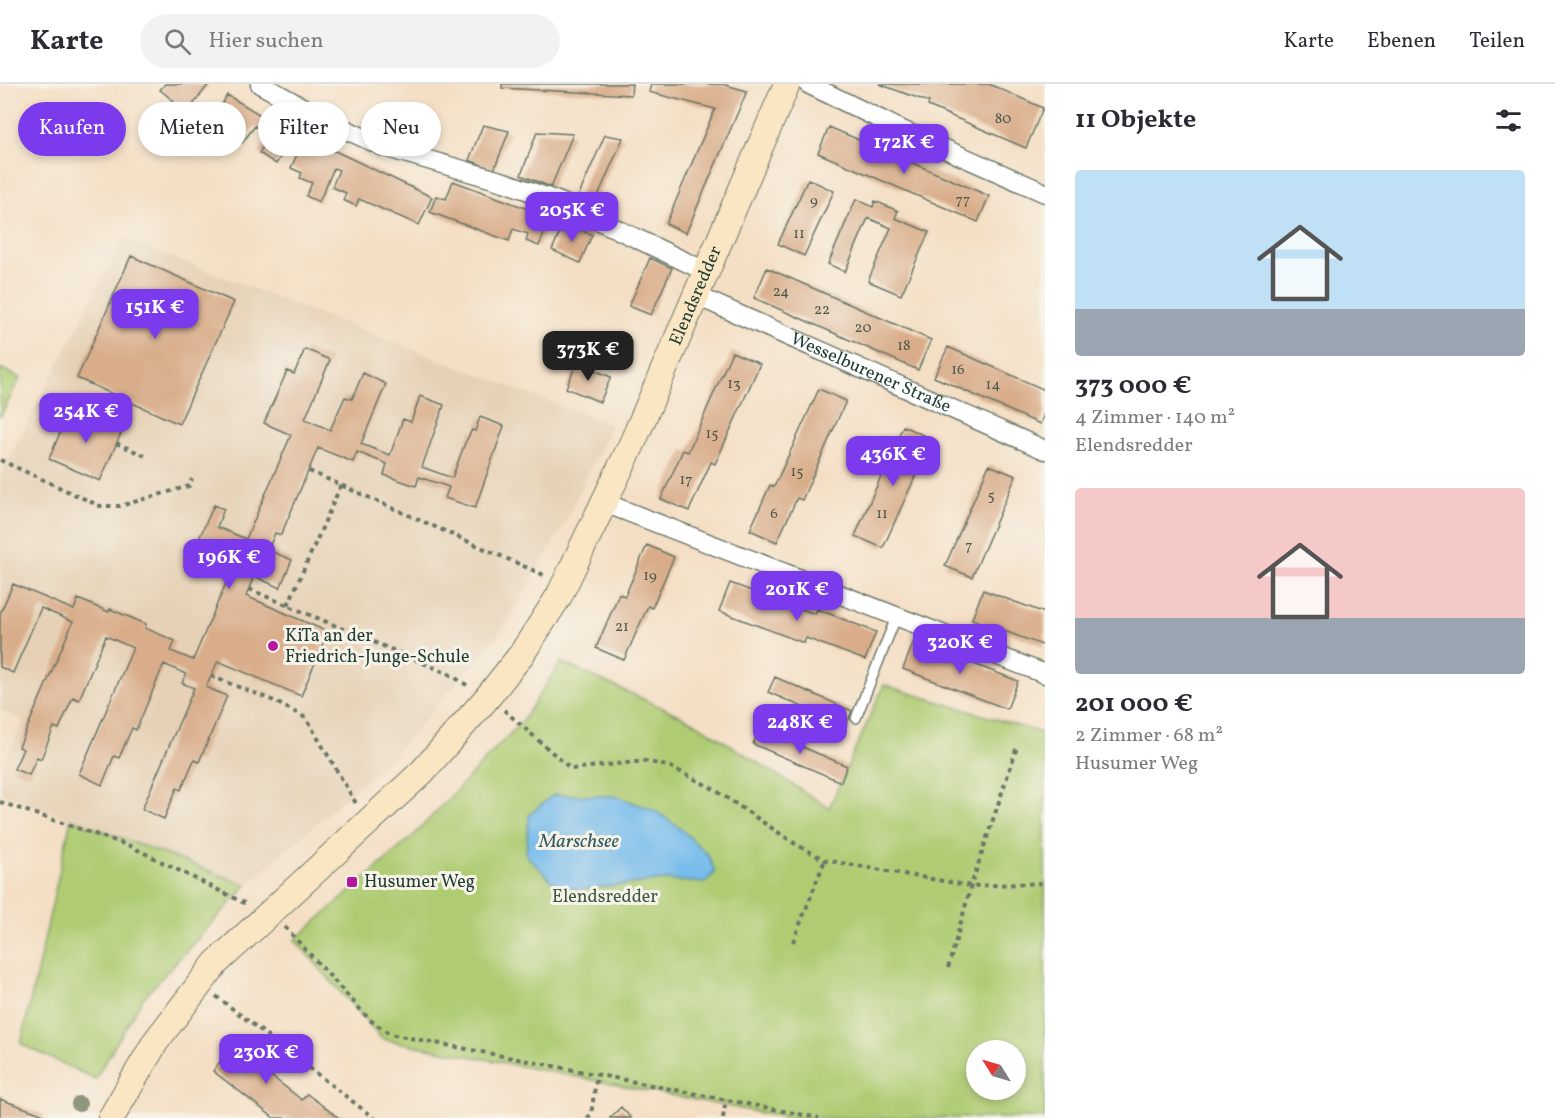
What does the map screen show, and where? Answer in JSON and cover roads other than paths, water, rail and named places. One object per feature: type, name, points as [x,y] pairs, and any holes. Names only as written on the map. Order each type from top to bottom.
[{"type":"main road","name":"Elendsredder","points":[[111,1118],[156,1041],[199,983],[267,913],[368,824],[422,772],[487,698],[521,655],[559,596],[605,503],[697,296],[787,84]]},
{"type":"street","points":[[260,84],[329,122],[384,147],[504,182],[560,202],[707,272]]},
{"type":"street","points":[[808,84],[902,130],[1045,193]]},
{"type":"street","name":"Wesselburener Straße","points":[[697,296],[1045,450]]},
{"type":"street","points":[[605,503],[1045,674]]},
{"type":"lane","points":[[856,718],[897,615]]},
{"type":"water","name":"Marschsee","points":[[553,795],[615,796],[654,810],[681,829],[708,855],[715,872],[705,883],[665,880],[580,890],[556,885],[526,855],[529,815]]},
{"type":"place","name":"KiTa an der Friedrich-Junge-Schule","points":[[273,646]]},
{"type":"place","name":"Husumer Weg","points":[[352,882]]}]
